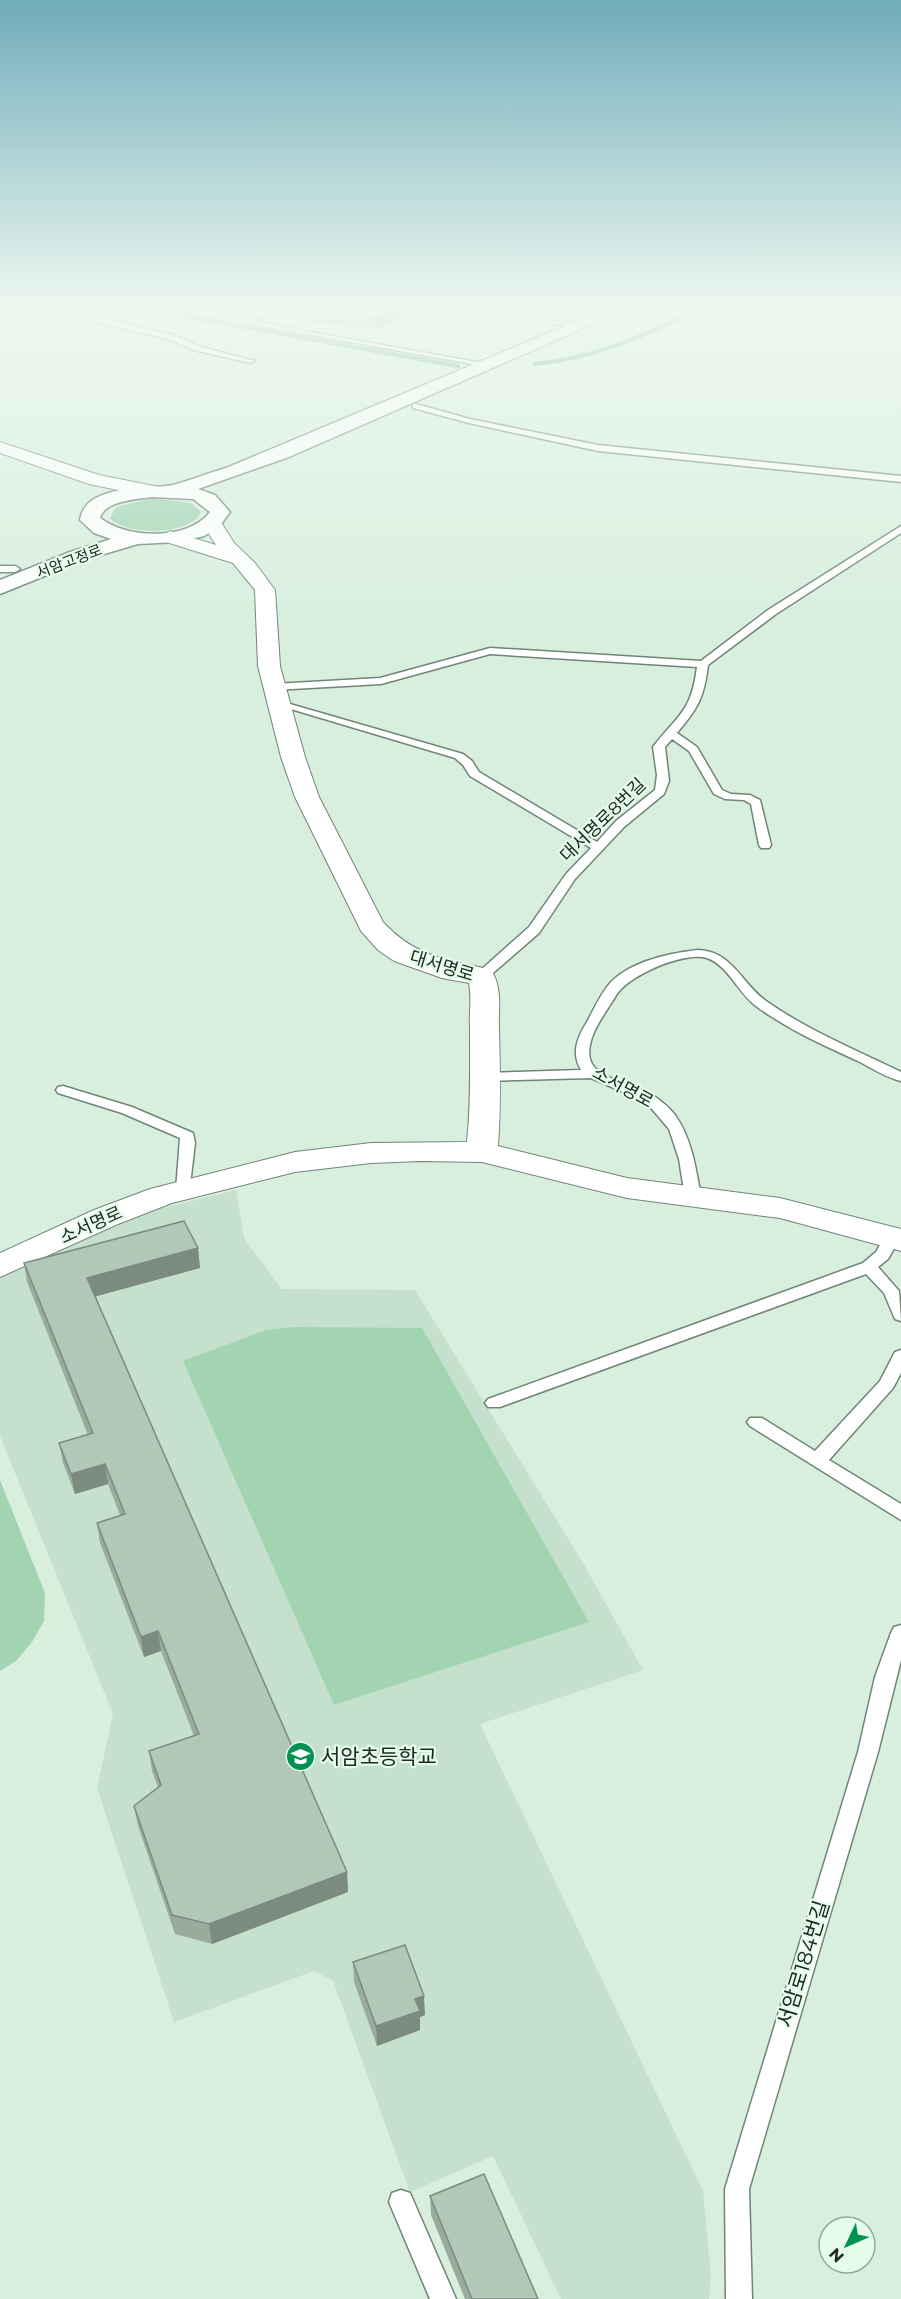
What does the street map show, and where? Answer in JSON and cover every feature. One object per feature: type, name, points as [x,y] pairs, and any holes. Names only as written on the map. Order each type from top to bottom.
[{"type":"main road","points":[[172,491],[273,456],[374,413]]},
{"type":"main road","points":[[214,514],[206,498],[172,491],[152,491],[131,493],[99,504],[91,512],[90,520],[96,527],[109,533],[139,538],[170,537],[190,533],[214,514],[244,482],[400,413]]},
{"type":"main road","name":"서암고정로","points":[[5,571],[66,545],[96,527]]},
{"type":"main road","name":"서암고정로","points":[[0,588],[77,556],[139,538]]},
{"type":"street","points":[[0,447],[70,472],[124,487],[152,491]]},
{"type":"street","points":[[70,472],[98,492],[99,504]]},
{"type":"street","name":"대서명로","points":[[214,514],[235,558],[248,567],[265,590],[269,666],[307,797],[371,925],[388,944],[404,955],[452,972],[481,976],[486,997],[484,1027],[486,1077],[482,1152]]},
{"type":"street","points":[[170,537],[235,558]]},
{"type":"street","name":"소서명로","points":[[0,1266],[106,1217],[184,1191],[295,1162],[371,1153],[482,1152],[589,1180],[780,1208],[897,1239]]},
{"type":"lane","points":[[442,413],[598,448],[901,479]]},
{"type":"lane","points":[[277,696],[381,681],[490,651],[703,664],[772,612],[901,529]]},
{"type":"lane","name":"대서명로8번길","points":[[481,976],[534,930],[570,877],[620,824],[660,792],[664,785],[664,775],[659,747],[692,709],[699,693],[703,664]]},
{"type":"lane","points":[[277,696],[459,756],[468,763],[474,774],[599,848]]},
{"type":"lane","points":[[670,733],[693,749],[718,792],[729,797],[746,797],[756,802],[765,845]]},
{"type":"lane","name":"소서명로","points":[[693,1197],[686,1158],[676,1125],[665,1110],[634,1091],[594,1074],[587,1067],[584,1059],[585,1034],[616,984],[634,971],[661,962],[708,954],[718,959],[758,1002],[901,1077]]},
{"type":"lane","points":[[486,1077],[594,1074]]},
{"type":"lane","points":[[63,1090],[127,1110],[188,1136],[188,1149],[181,1173],[184,1191]]},
{"type":"lane","name":"소서명로","points":[[494,1403],[869,1267],[897,1239]]},
{"type":"lane","points":[[869,1267],[891,1291],[901,1314]]},
{"type":"lane","points":[[817,1461],[887,1384],[901,1356]]},
{"type":"lane","points":[[756,1422],[901,1513]]},
{"type":"lane","name":"서암로184번길","points":[[739,2299],[737,2189],[868,1752],[885,1677],[901,1633]]},
{"type":"lane","points":[[401,2202],[443,2299]]},
{"type":"shaded area","name":"서암초등학교","points":[[236,1190],[244,1238],[282,1289],[415,1290],[582,1561],[643,1670],[480,1724],[703,2191],[711,2276],[709,2299],[561,2299],[493,2156],[410,2192],[333,1981],[314,1971],[174,2022],[97,1788],[113,1714],[0,1436],[0,1275],[155,1210]]},
{"type":"green space","points":[[153,498],[191,503],[201,512],[195,520],[185,526],[157,531],[129,528],[110,518],[116,507]]},
{"type":"green space","points":[[295,1327],[422,1328],[589,1622],[334,1705],[183,1361],[266,1330]]},
{"type":"green space","points":[[0,1480],[45,1593],[44,1621],[32,1642],[16,1661],[0,1671]]},
{"type":"building","points":[[184,1221],[198,1248],[87,1278],[347,1872],[209,1924],[172,1915],[134,1806],[161,1785],[149,1751],[199,1734],[158,1631],[141,1637],[97,1523],[125,1514],[105,1464],[71,1474],[59,1443],[93,1433],[24,1263]]},
{"type":"building","points":[[405,1945],[424,1996],[415,1999],[420,2011],[376,2026],[353,1962]]},
{"type":"building","points":[[484,2174],[538,2299],[472,2299],[430,2196]]},
{"type":"place","name":"서암초등학교","points":[[300,1756]]}]
